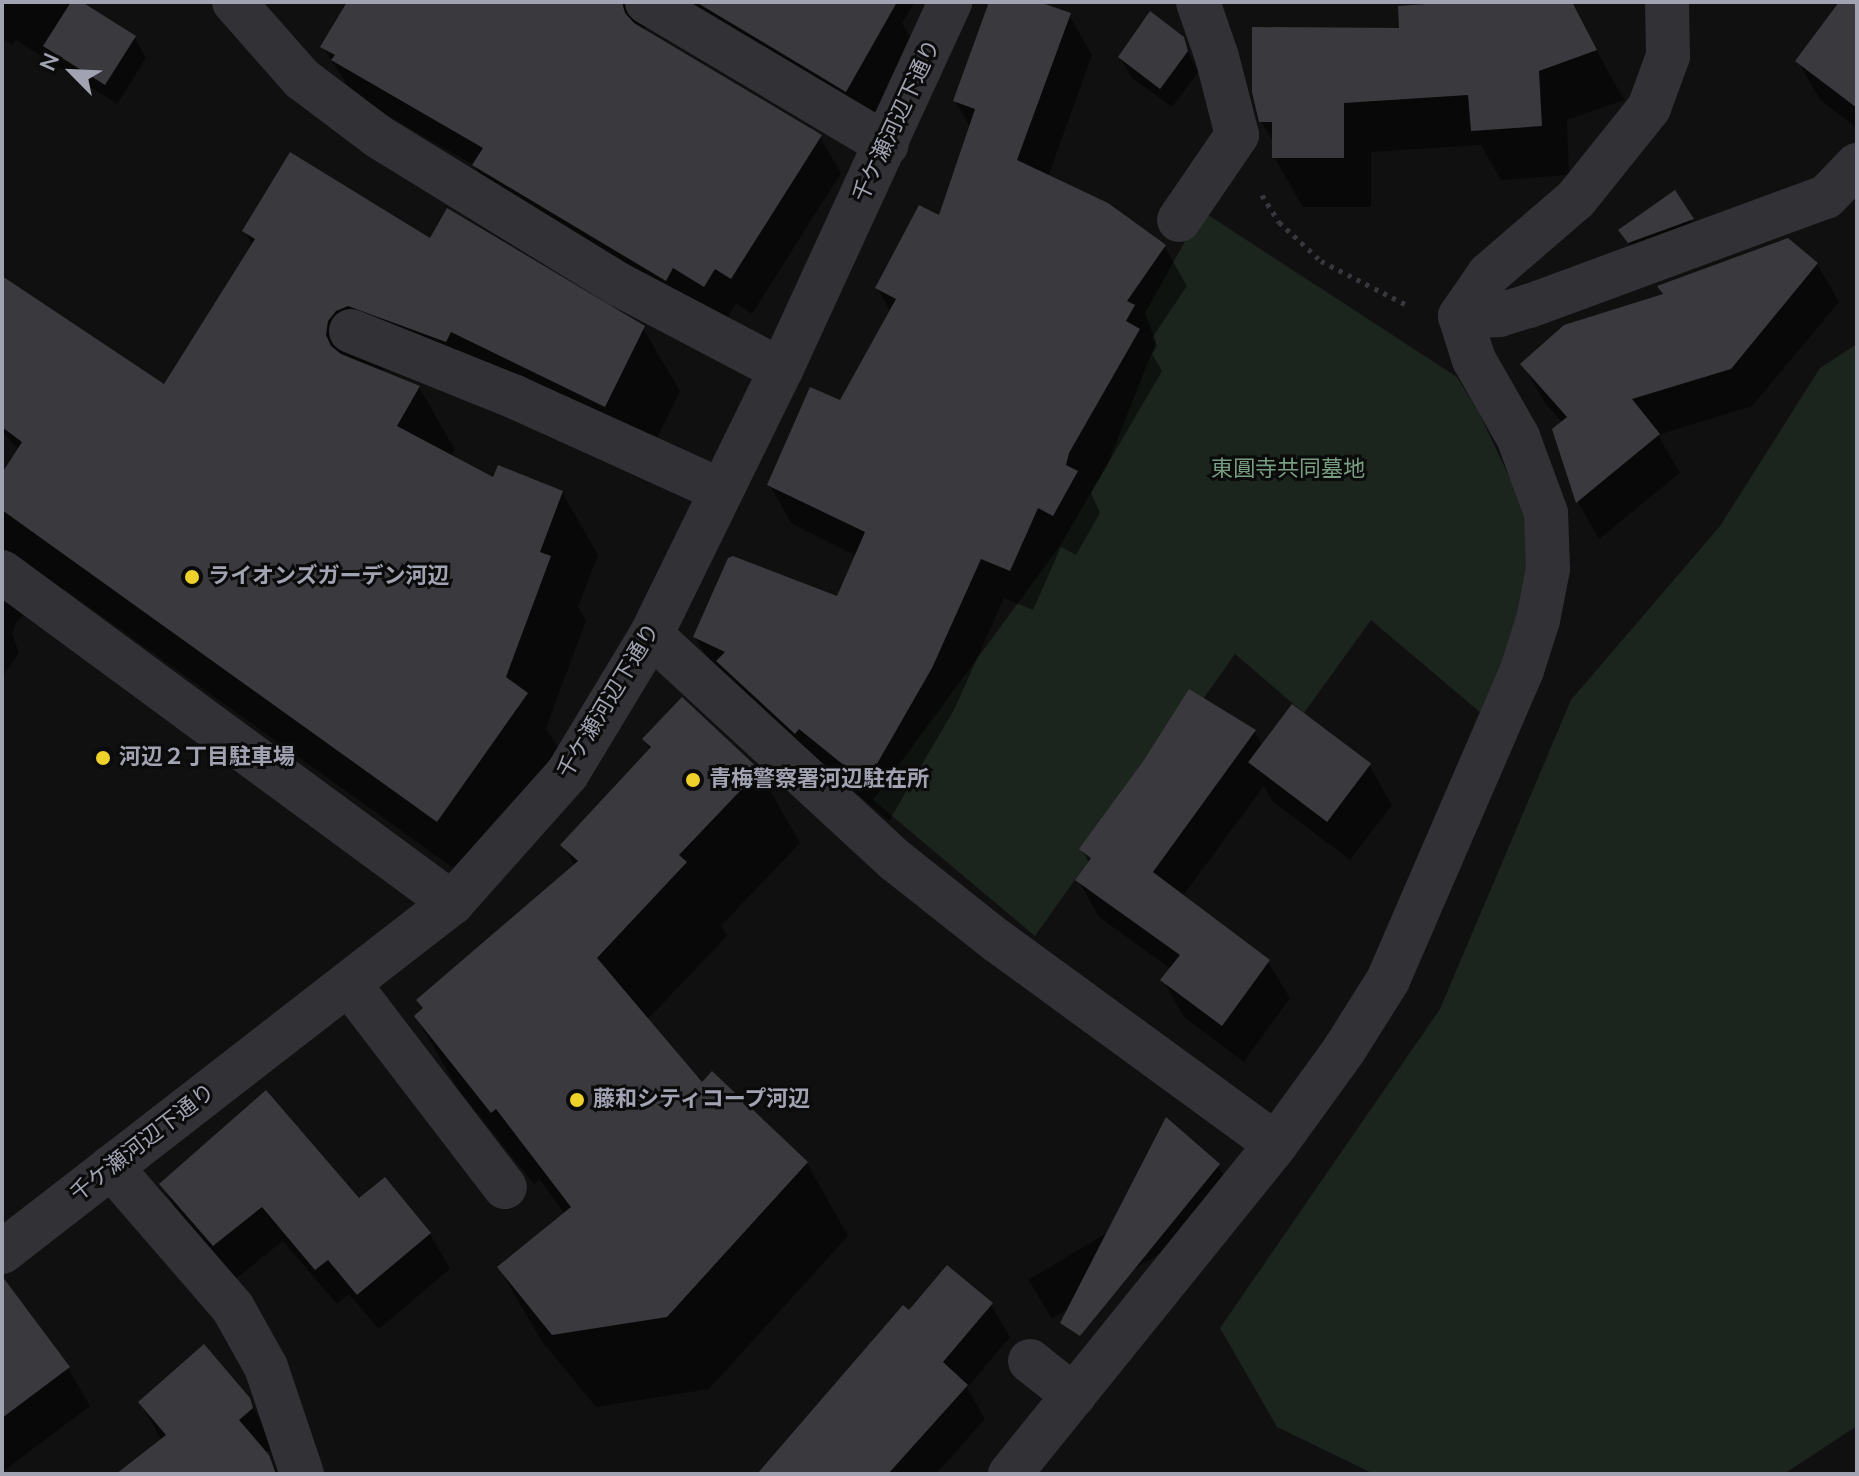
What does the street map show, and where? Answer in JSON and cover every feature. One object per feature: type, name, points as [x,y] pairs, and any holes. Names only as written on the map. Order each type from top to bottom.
[{"type":"street","points":[[234,2],[302,79],[379,137],[618,284],[781,370]]},
{"type":"street","points":[[647,2],[887,145]]},
{"type":"street","name":"千ケ瀬河辺下通り","points":[[2,1252],[452,903],[567,774],[651,635],[781,370],[887,145],[950,2]]},
{"type":"street","points":[[1179,220],[1237,135],[1217,57],[1198,2]]},
{"type":"street","points":[[1460,316],[1489,274],[1576,199],[1649,108],[1668,56],[1667,2]]},
{"type":"street","points":[[1460,316],[1499,315],[1529,306],[1826,197],[1857,165]]},
{"type":"street","points":[[1010,1474],[1276,1144],[1344,1050],[1388,980],[1522,670],[1538,620],[1548,569],[1546,513],[1518,437],[1474,360],[1460,316]]},
{"type":"street","points":[[351,331],[515,397],[720,490]]},
{"type":"street","points":[[2,572],[452,903]]},
{"type":"street","points":[[651,635],[895,860],[1008,949],[1276,1144]]},
{"type":"street","points":[[349,984],[505,1187]]},
{"type":"street","points":[[111,1167],[233,1308],[266,1367],[302,1474]]},
{"type":"street","points":[[1030,1361],[1074,1396]]},
{"type":"path","points":[[1256,183],[1279,222],[1321,261],[1402,304],[1460,316]]},
{"type":"green space","name":"東圓寺共同墓地","points":[[1202,211],[1457,377],[1479,413],[1526,512],[1530,574],[1517,628],[1482,714],[1371,620],[1304,713],[1235,654],[1035,936],[873,800],[1060,546],[1108,463],[1156,342],[1145,313]]},
{"type":"green space","points":[[1857,344],[1857,1426],[1784,1474],[1374,1474],[1277,1427],[1220,1328],[1440,1009],[1571,700],[1720,526],[1820,368]]},
{"type":"building","points":[[71,2],[82,2],[136,36],[105,85],[43,46]]},
{"type":"building","points":[[347,2],[622,2],[625,13],[634,23],[822,135],[731,279],[715,269],[704,287],[673,268],[666,281],[472,165],[483,148],[331,60],[335,55],[320,47]]},
{"type":"building","points":[[696,2],[897,2],[846,92]]},
{"type":"building","points":[[989,2],[1039,2],[1071,13],[1017,160],[1108,203],[1166,245],[1127,301],[1135,305],[1126,321],[1140,329],[1069,453],[1066,465],[1078,471],[1053,516],[1038,508],[1010,571],[981,559],[932,668],[866,783],[799,729],[795,734],[716,661],[725,652],[693,637],[728,558],[733,556],[837,596],[865,532],[767,485],[810,387],[840,400],[896,299],[875,288],[919,205],[939,215],[975,109],[953,101]]},
{"type":"building","points":[[1455,2],[1572,2],[1597,50],[1539,71],[1542,126],[1471,131],[1468,95],[1344,103],[1344,158],[1272,158],[1272,122],[1259,122],[1252,92],[1252,27],[1399,28],[1398,6]]},
{"type":"building","points":[[1839,2],[1857,2],[1857,108],[1795,61]]},
{"type":"building","points":[[1150,11],[1184,37],[1188,51],[1160,89],[1118,57]]},
{"type":"building","points":[[290,152],[430,238],[447,208],[645,326],[605,407],[451,332],[446,342],[348,306],[336,311],[328,321],[326,335],[331,346],[341,354],[420,386],[397,426],[493,477],[498,465],[563,491],[540,552],[551,556],[506,677],[528,693],[437,822],[2,510],[2,473],[22,442],[2,427],[2,276],[164,384],[255,239],[242,231]]},
{"type":"building","points":[[1675,190],[1694,219],[1628,243],[1618,230]]},
{"type":"building","points":[[1788,238],[1818,263],[1731,369],[1632,399],[1660,434],[1576,503],[1552,429],[1567,417],[1520,364],[1564,325],[1663,294],[1657,286]]},
{"type":"building","points":[[1189,689],[1256,730],[1153,872],[1270,960],[1222,1026],[1160,980],[1180,955],[1075,880],[1091,858],[1079,849],[1144,760]]},
{"type":"building","points":[[682,697],[760,770],[679,855],[687,862],[597,958],[702,1082],[712,1071],[808,1162],[667,1317],[552,1335],[497,1267],[571,1207],[496,1109],[491,1113],[414,1016],[423,1008],[416,1000],[578,861],[560,845],[651,747],[642,739]]},
{"type":"building","points":[[1292,704],[1371,764],[1327,822],[1248,762]]},
{"type":"building","points":[[266,1090],[359,1198],[385,1177],[431,1233],[357,1295],[328,1260],[315,1270],[262,1207],[213,1246],[159,1184]]},
{"type":"building","points":[[1166,1117],[1220,1164],[1080,1336],[1060,1323]]},
{"type":"building","points":[[947,1265],[993,1303],[943,1362],[968,1385],[888,1474],[757,1474],[903,1305],[909,1310]]},
{"type":"building","points":[[2,1276],[70,1367],[2,1418]]},
{"type":"building","points":[[204,1344],[250,1398],[253,1408],[239,1420],[269,1455],[276,1474],[116,1474],[166,1435],[138,1402]]},
{"type":"place","name":"ライオンズガーデン河辺","points":[[192,577]]},
{"type":"place","name":"河辺２丁目駐車場","points":[[103,758]]},
{"type":"place","name":"青梅警察署河辺駐在所","points":[[693,780]]},
{"type":"place","name":"藤和シティコープ河辺","points":[[577,1100]]}]
